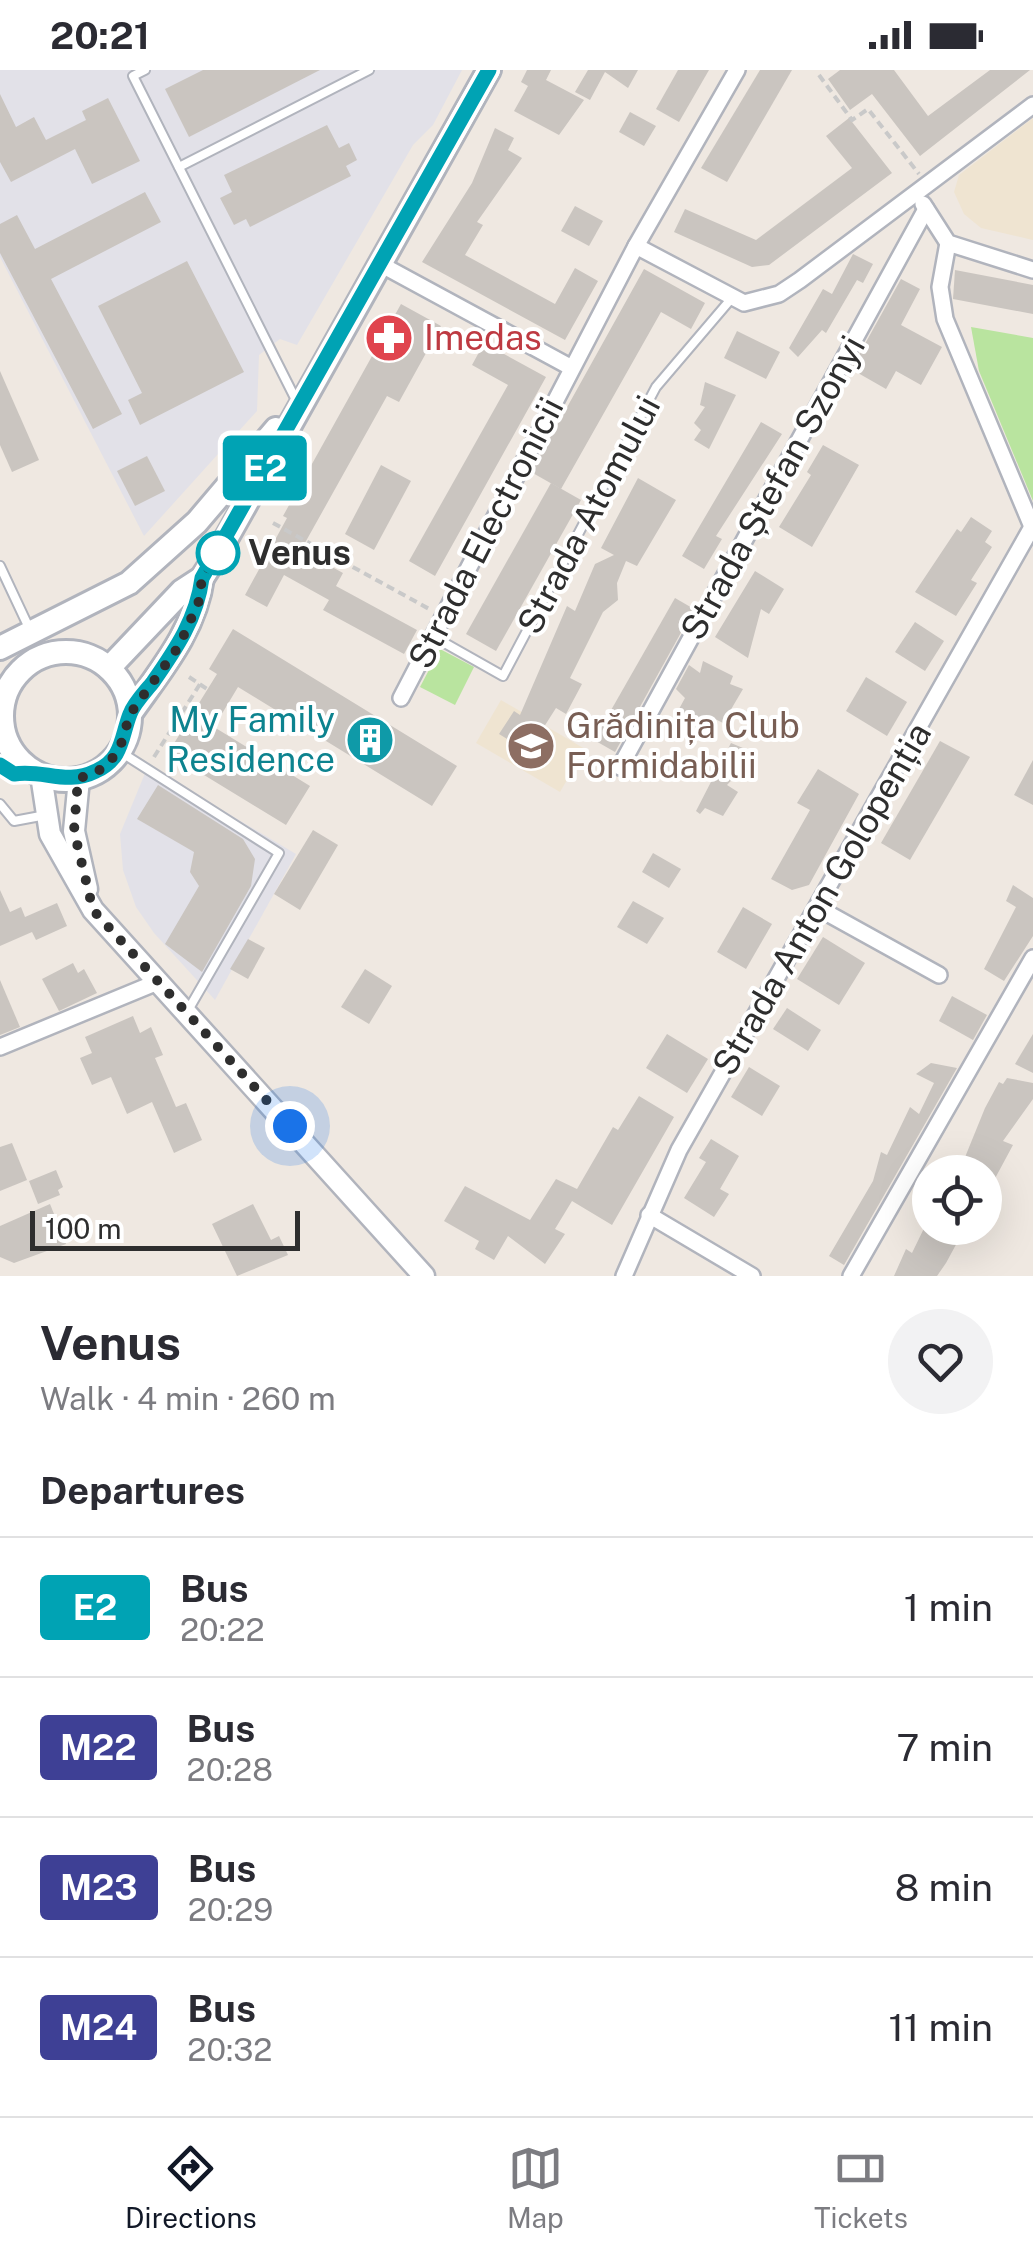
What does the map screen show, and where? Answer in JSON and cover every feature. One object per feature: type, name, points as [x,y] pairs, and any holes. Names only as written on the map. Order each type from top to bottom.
[{"type":"main road","points":[[37,658],[12,681],[0,712],[10,746],[37,773],[78,779],[102,769],[119,751],[130,714],[179,646],[199,601],[202,578],[488,70]]},
{"type":"main road","points":[[0,648],[128,583],[162,556],[298,404]]},
{"type":"main road","points":[[109,668],[182,591],[202,578]]},
{"type":"main road","points":[[0,663],[74,652],[109,668],[127,697],[130,714]]},
{"type":"street","name":"Strada Electronicii","points":[[401,698],[636,246],[737,70]]},
{"type":"street","points":[[636,246],[731,299],[761,302],[779,294],[922,190],[1033,104]]},
{"type":"street","points":[[922,190],[926,208],[948,243],[1033,270]]},
{"type":"street","name":"Strada Ștefan Szonyi","points":[[620,768],[926,208]]},
{"type":"street","points":[[948,243],[940,287],[945,319],[1033,528]]},
{"type":"street","name":"Strada Electronicii","points":[[380,264],[572,368]]},
{"type":"street","name":"Strada Anton Golopenția","points":[[624,1276],[679,1150],[1033,528]]},
{"type":"street","points":[[37,773],[46,815],[64,864],[93,910],[424,1276]]},
{"type":"street","points":[[78,779],[74,831],[93,910]]},
{"type":"street","points":[[818,908],[939,975]]},
{"type":"street","points":[[851,1276],[1033,958]]},
{"type":"street","points":[[0,1047],[160,982]]},
{"type":"street","points":[[650,1215],[752,1276]]},
{"type":"lane","points":[[145,70],[133,76],[298,404]]},
{"type":"lane","points":[[178,166],[368,70]]},
{"type":"lane","name":"Strada Atomului","points":[[434,637],[503,676],[656,387],[731,299]]},
{"type":"lane","points":[[0,566],[32,634]]},
{"type":"lane","points":[[119,751],[279,854],[187,1012]]},
{"type":"lane","points":[[0,766],[14,774],[37,773]]},
{"type":"lane","points":[[0,804],[14,821],[46,815]]},
{"type":"path","points":[[819,75],[852,120],[868,109],[922,190]]},
{"type":"path","points":[[273,523],[442,616]]},
{"type":"path","points":[[190,677],[207,689]]},
{"type":"path","points":[[154,758],[200,684]]},
{"type":"shaded area","points":[[0,70],[462,70],[433,125],[413,145],[297,345],[280,339],[259,355],[257,411],[144,536],[0,257]]},
{"type":"shaded area","points":[[1033,118],[1033,240],[981,228],[964,214],[954,192],[959,175]]},
{"type":"shaded area","name":"Grădinița Club Formidabilii","points":[[501,700],[585,749],[560,792],[476,743]]},
{"type":"shaded area","points":[[148,766],[296,854],[215,1000],[154,933],[136,907],[123,870],[120,834]]},
{"type":"green space","points":[[971,327],[1033,338],[1033,501],[979,371]]},
{"type":"green space","points":[[440,649],[474,667],[455,705],[420,687]]},
{"type":"building","points":[[203,70],[320,70],[189,137],[165,89]]},
{"type":"building","points":[[527,70],[551,70],[546,80],[584,100],[559,135],[514,111],[528,86],[521,82]]},
{"type":"building","points":[[588,70],[638,70],[628,88],[605,72],[590,100],[575,92]]},
{"type":"building","points":[[678,70],[709,70],[679,122],[656,109]]},
{"type":"building","points":[[760,70],[792,70],[727,182],[701,168]]},
{"type":"building","points":[[840,70],[894,70],[928,116],[990,70],[1030,70],[920,156],[872,94],[850,110],[828,79]]},
{"type":"building","points":[[0,94],[16,127],[34,117],[46,140],[86,120],[82,111],[108,98],[140,161],[92,184],[75,149],[11,182],[0,162]]},
{"type":"building","points":[[630,112],[656,126],[644,146],[619,132]]},
{"type":"building","points":[[849,118],[892,173],[769,265],[752,267],[674,232],[685,209],[756,240],[852,168],[826,136]]},
{"type":"building","points":[[327,125],[339,148],[349,143],[357,160],[346,166],[351,176],[250,227],[246,219],[234,225],[220,198],[232,192],[224,175]]},
{"type":"building","points":[[495,128],[514,138],[508,150],[522,158],[477,222],[483,225],[465,255],[555,304],[575,268],[598,281],[565,340],[422,262],[472,183]]},
{"type":"building","points":[[145,192],[161,222],[51,279],[122,414],[93,429],[0,253],[0,224],[17,215],[35,249]]},
{"type":"building","points":[[575,206],[603,221],[589,246],[561,231]]},
{"type":"building","points":[[853,254],[873,264],[863,283],[857,280],[826,333],[822,330],[798,357],[789,348],[823,289],[832,294]]},
{"type":"building","points":[[187,261],[244,372],[140,425],[128,400],[142,393],[98,306]]},
{"type":"building","points":[[644,269],[705,303],[691,329],[661,312],[561,489],[531,472]]},
{"type":"building","points":[[955,270],[1033,285],[1033,314],[953,299]]},
{"type":"building","points":[[901,279],[920,289],[901,325],[942,347],[921,385],[896,371],[886,389],[851,369]]},
{"type":"building","points":[[401,304],[441,326],[399,402],[387,396],[301,550],[343,573],[336,586],[417,630],[404,654],[323,610],[329,600],[284,575],[267,607],[245,595],[287,518],[283,516]]},
{"type":"building","points":[[737,331],[780,352],[766,379],[724,358]]},
{"type":"building","points":[[484,343],[546,377],[435,576],[409,561],[508,385],[472,365]]},
{"type":"building","points":[[0,371],[39,460],[12,472],[0,445]]},
{"type":"building","points":[[705,382],[736,395],[709,449],[694,440],[701,430],[694,423],[705,407],[700,405]]},
{"type":"building","points":[[761,422],[782,434],[716,536],[722,539],[704,569],[682,556]]},
{"type":"building","points":[[823,445],[859,465],[812,547],[779,527],[811,475],[807,472]]},
{"type":"building","points":[[147,456],[165,491],[135,506],[117,471]]},
{"type":"building","points":[[381,465],[411,481],[374,550],[345,534]]},
{"type":"building","points":[[638,478],[676,500],[637,566],[626,561],[617,583],[618,600],[603,612],[570,678],[582,684],[566,714],[556,708],[528,752],[499,734],[514,711],[520,715],[567,606],[575,611],[595,564],[614,555],[601,548]]},
{"type":"building","points":[[551,483],[581,500],[496,651],[466,634]]},
{"type":"building","points":[[971,517],[992,531],[985,542],[992,547],[971,580],[977,583],[956,616],[915,592],[957,529],[961,532]]},
{"type":"building","points":[[755,571],[784,589],[769,614],[761,609],[748,658],[715,637]]},
{"type":"building","points":[[675,598],[694,609],[615,752],[594,740]]},
{"type":"building","points":[[915,622],[944,641],[925,671],[895,652]]},
{"type":"building","name":"My Family Residence","points":[[233,629],[457,766],[432,806],[238,687],[214,727],[310,786],[286,825],[168,753],[217,674],[209,669]]},
{"type":"building","points":[[703,661],[733,676],[730,684],[743,689],[723,723],[713,718],[707,728],[679,709],[685,698],[676,689],[689,665],[700,673]]},
{"type":"building","points":[[866,677],[907,702],[887,736],[846,711]]},
{"type":"building","points":[[940,741],[970,757],[910,860],[881,843]]},
{"type":"building","points":[[731,743],[750,751],[741,770],[727,785],[738,792],[723,816],[705,808],[700,814],[696,811]]},
{"type":"building","points":[[1033,760],[1033,805],[1014,795]]},
{"type":"building","points":[[818,769],[859,794],[809,885],[792,890],[771,879],[810,810],[797,803]]},
{"type":"building","points":[[158,785],[243,839],[255,859],[251,886],[202,972],[165,944],[199,886],[190,872],[194,852],[137,819]]},
{"type":"building","points":[[313,830],[338,845],[300,910],[274,894]]},
{"type":"building","points":[[653,853],[681,869],[669,888],[642,872]]},
{"type":"building","points":[[1013,885],[1033,898],[1033,936],[1004,981],[984,969],[1016,907],[1006,901]]},
{"type":"building","points":[[0,890],[10,912],[21,907],[25,917],[57,903],[67,926],[36,940],[32,932],[0,946]]},
{"type":"building","points":[[633,901],[664,918],[647,944],[617,927]]},
{"type":"building","points":[[743,907],[772,924],[746,969],[717,952]]},
{"type":"building","points":[[823,937],[865,963],[839,1005],[797,979]]},
{"type":"building","points":[[248,939],[265,948],[248,979],[230,969]]},
{"type":"building","points":[[73,963],[78,973],[84,969],[97,993],[59,1011],[42,979]]},
{"type":"building","points":[[365,969],[392,986],[369,1024],[341,1007]]},
{"type":"building","points":[[0,980],[20,1027],[0,1035]]},
{"type":"building","points":[[952,996],[987,1015],[973,1040],[939,1021]]},
{"type":"building","points":[[787,1008],[821,1030],[808,1051],[773,1029]]},
{"type":"building","points":[[133,1016],[140,1033],[151,1027],[163,1055],[155,1058],[176,1107],[186,1103],[202,1140],[174,1153],[152,1102],[127,1114],[111,1077],[92,1085],[80,1058],[92,1053],[85,1037]]},
{"type":"building","points":[[667,1034],[708,1059],[687,1093],[646,1068]]},
{"type":"building","points":[[1033,1034],[1033,1073],[1015,1064]]},
{"type":"building","points":[[931,1063],[957,1068],[844,1265],[829,1256],[873,1181],[881,1152],[887,1155],[910,1107],[919,1114],[934,1083],[916,1074]]},
{"type":"building","points":[[749,1067],[780,1086],[762,1116],[731,1097]]},
{"type":"building","points":[[1007,1078],[1033,1083],[1033,1099],[1003,1141],[1013,1145],[1002,1165],[1002,1155],[966,1155],[985,1108],[999,1082],[1003,1084]]},
{"type":"building","points":[[639,1096],[674,1117],[612,1225],[572,1201],[555,1229],[565,1234],[545,1264],[508,1236],[494,1260],[475,1249],[479,1241],[444,1221],[465,1186],[530,1220],[556,1179],[577,1189],[613,1127],[618,1130]]},
{"type":"building","points":[[711,1139],[739,1156],[720,1189],[729,1194],[714,1217],[684,1198],[706,1162],[699,1158]]},
{"type":"building","points":[[12,1143],[27,1180],[0,1191],[0,1147]]},
{"type":"building","points":[[56,1170],[63,1187],[58,1190],[60,1195],[38,1204],[29,1181]]},
{"type":"building","points":[[50,1204],[66,1244],[14,1263],[0,1257],[0,1226]]},
{"type":"building","points":[[253,1204],[271,1240],[279,1236],[288,1255],[237,1276],[212,1224]]},
{"type":"building","points":[[916,1245],[956,1245],[937,1276],[894,1276],[906,1249],[912,1253]]},
{"type":"bus line","name":"E2","points":[[0,765],[6,773],[33,771],[54,779],[78,779],[102,769],[119,751],[130,714],[179,646],[199,601],[202,578],[489,70]]},
{"type":"place","name":"Imedas","points":[[389,338]]},
{"type":"place","name":"Venus","points":[[218,553]]},
{"type":"place","name":"My Family Residence","points":[[370,740]]},
{"type":"place","name":"Grădinița Club Formidabilii","points":[[531,746]]},
{"type":"route","points":[[218,553],[202,578],[199,601],[179,646],[130,714],[119,751],[102,769],[78,779],[74,831],[93,910],[290,1126]]}]
